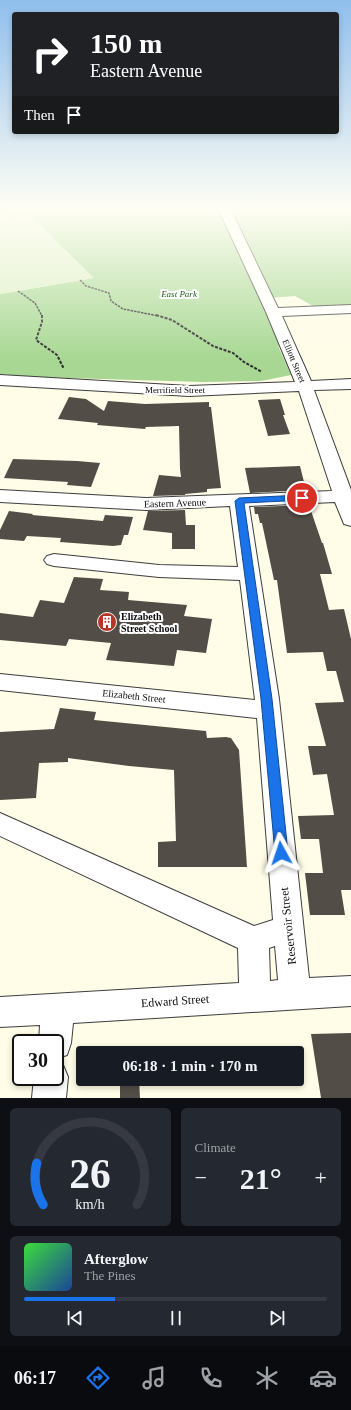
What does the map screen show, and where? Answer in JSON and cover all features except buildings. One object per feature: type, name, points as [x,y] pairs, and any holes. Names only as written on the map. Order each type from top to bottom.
[{"type":"street","name":"Elliott Street","points":[[248,259],[305,386],[347,496],[351,520]]},
{"type":"street","points":[[273,312],[351,309]]},
{"type":"street","name":"Merrifield Street","points":[[0,380],[148,390],[189,391],[351,384]]},
{"type":"street","name":"Eastern Avenue","points":[[0,496],[146,504],[347,496]]},
{"type":"street","name":"Reservoir Street","points":[[239,501],[268,710],[295,994]]},
{"type":"street","points":[[54,560],[159,571],[249,574]]},
{"type":"street","name":"Elizabeth Street","points":[[0,682],[268,710]]},
{"type":"street","points":[[0,824],[252,940],[274,933],[289,932]]},
{"type":"street","points":[[252,940],[255,996]]},
{"type":"street","name":"Edward Street","points":[[0,1012],[351,991]]},
{"type":"street","points":[[56,1034],[58,1009]]},
{"type":"street","points":[[49,1098],[50,1086]]},
{"type":"path","points":[[80,280],[86,286],[110,293],[110,301],[123,309],[150,313],[172,320],[213,346],[234,353],[244,362],[269,374]]},
{"type":"path","points":[[18,291],[31,299],[40,310],[43,321],[36,334],[36,340],[54,352],[61,360],[64,372],[61,384]]},
{"type":"green space","points":[[0,259],[75,259],[94,278],[0,294]]},
{"type":"green space","name":"East Park","points":[[74,259],[351,259],[351,306],[315,307],[295,296],[269,298],[279,348],[291,375],[261,381],[203,382],[35,377],[0,374],[0,294],[93,278]]},
{"type":"place","name":"Elizabeth Street School","points":[[107,622]]},
{"type":"route","points":[[281,853],[267,699],[239,501],[302,498]]}]
